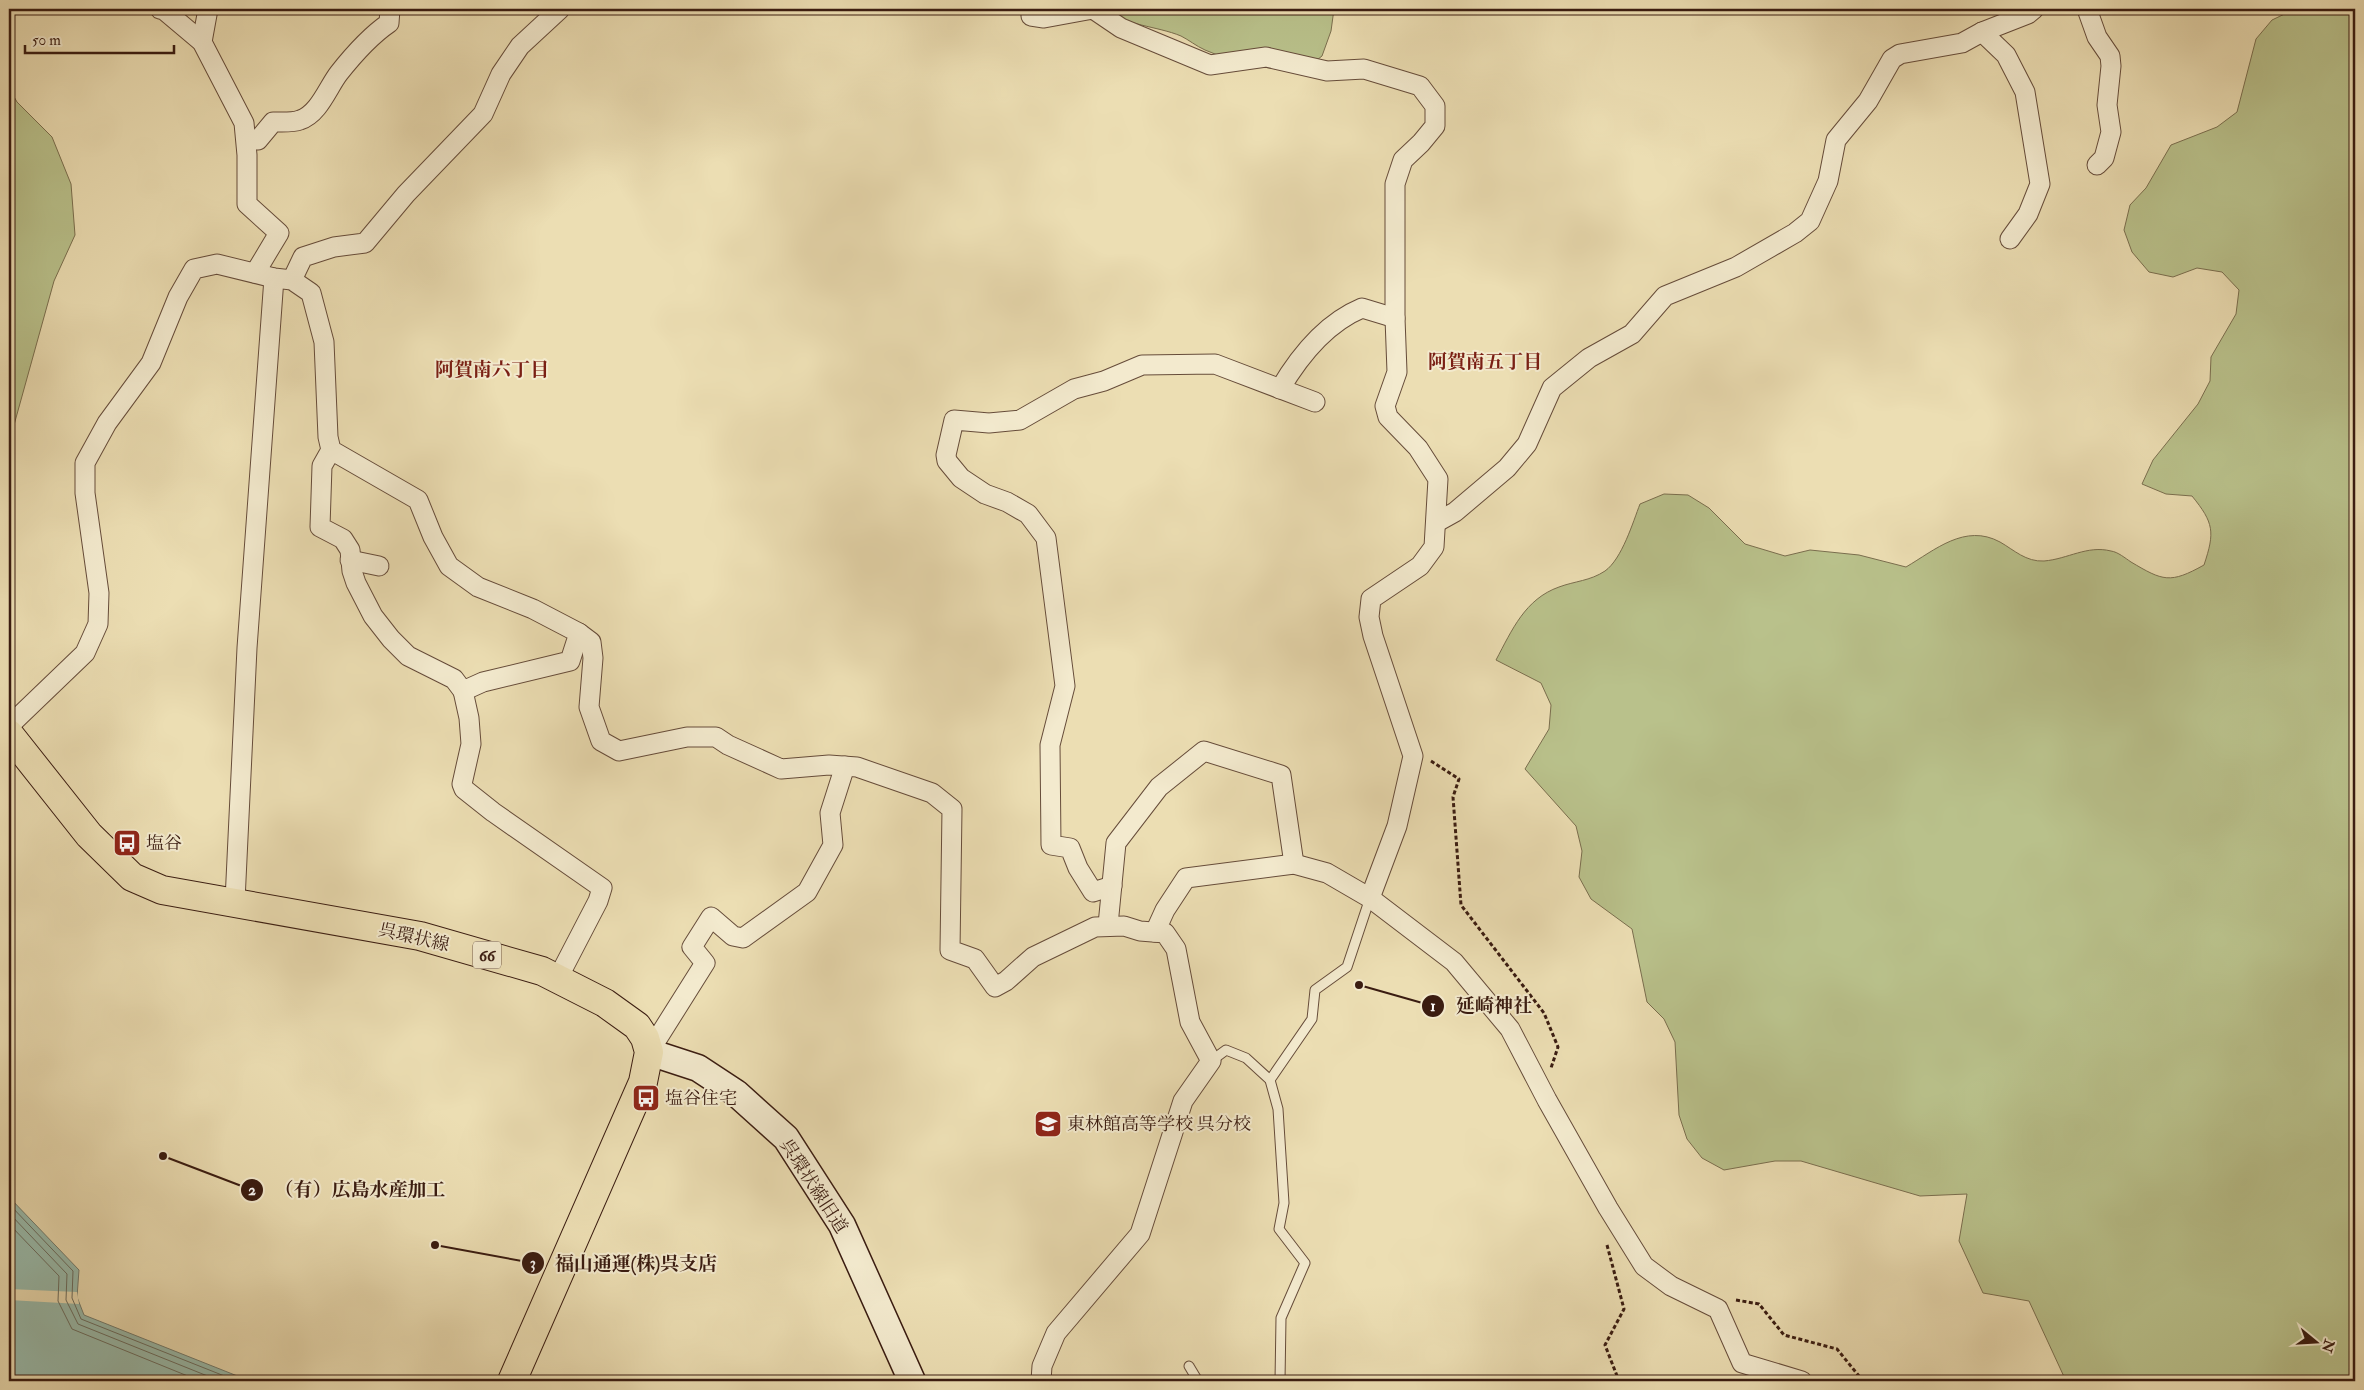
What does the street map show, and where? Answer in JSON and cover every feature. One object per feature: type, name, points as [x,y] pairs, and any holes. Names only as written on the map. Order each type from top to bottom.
[{"type":"main road","name":"呉環状線","points":[[9,734],[89,834],[132,877],[162,890],[235,901],[420,936],[542,971],[606,1003],[637,1026],[645,1038],[649,1052]]},
{"type":"main road","points":[[512,1381],[643,1082],[649,1052]]},
{"type":"street","points":[[160,9],[164,10],[202,42],[244,123],[247,138],[247,204],[279,233],[255,273]]},
{"type":"street","points":[[202,42],[208,9]]},
{"type":"street","points":[[247,138],[258,140],[273,122],[301,120],[312,111],[321,102],[338,74],[365,42],[389,23],[390,9]]},
{"type":"street","points":[[1031,16],[1044,18],[1093,9],[1121,28],[1210,64],[1266,57],[1327,71],[1364,69],[1420,86],[1435,106],[1435,126],[1403,160],[1395,184],[1397,372],[1385,406],[1388,417],[1418,448],[1438,479],[1437,522],[1434,547],[1420,566],[1371,599],[1370,617],[1373,636],[1413,756],[1397,826],[1370,898]]},
{"type":"street","points":[[1437,522],[1454,512],[1507,468],[1527,444],[1552,388],[1589,358],[1632,334],[1665,296],[1736,267],[1795,233],[1810,221],[1828,181],[1836,140],[1868,101],[1892,59],[1900,54],[1962,43],[1982,32],[2028,14],[2034,9]]},
{"type":"street","points":[[2087,9],[2097,37],[2110,56],[2111,66],[2107,104],[2111,132],[2104,158],[2097,165]]},
{"type":"street","points":[[235,901],[247,648],[283,279],[303,257],[334,247],[366,243],[406,194],[483,114],[501,74],[520,46],[553,11]]},
{"type":"street","points":[[1982,32],[2006,55],[2025,92],[2040,184],[2028,214],[2010,240]]},
{"type":"street","points":[[9,726],[85,654],[98,624],[99,593],[84,493],[85,463],[107,423],[151,363],[178,297],[194,269],[217,264],[283,279],[311,294],[324,342],[328,437],[331,450],[322,466],[320,528],[343,539],[350,550],[350,560],[356,583],[373,616],[390,639],[408,656],[454,679],[463,691],[469,718],[471,744],[462,784],[464,789],[493,812],[602,888],[598,901],[558,978]]},
{"type":"street","points":[[1280,389],[1293,367],[1316,340],[1343,316],[1362,308],[1395,318]]},
{"type":"street","points":[[1112,886],[1093,892],[1078,868],[1070,848],[1051,845],[1050,745],[1065,686],[1046,538],[1028,514],[1007,502],[985,494],[961,478],[947,461],[946,455],[954,420],[989,423],[1020,420],[1074,389],[1104,381],[1142,365],[1215,364],[1314,402]]},
{"type":"street","points":[[331,450],[418,500],[433,537],[449,566],[478,587],[533,609],[579,633],[591,642],[593,658],[589,707],[601,741],[619,751],[687,737],[716,737],[728,746],[781,768],[828,765],[857,767],[932,793],[952,809],[950,950],[975,959],[995,987],[1006,981],[1033,957],[1095,927],[1108,925],[1164,933],[1176,949],[1190,1022],[1211,1061],[1183,1102],[1140,1234],[1056,1333],[1042,1366],[1042,1381]]},
{"type":"street","points":[[350,560],[379,566]]},
{"type":"street","points":[[463,691],[483,682],[570,661],[579,633]]},
{"type":"street","points":[[1108,925],[1116,843],[1159,786],[1204,751],[1282,775],[1294,864]]},
{"type":"street","points":[[649,1052],[705,963],[692,947],[711,917],[733,936],[743,938],[807,892],[833,846],[830,813],[845,766]]},
{"type":"street","points":[[1155,932],[1165,910],[1186,878],[1294,864],[1327,873],[1370,898],[1454,962],[1510,1029],[1539,1085],[1614,1218],[1644,1266],[1671,1286],[1718,1309],[1742,1363],[1802,1381]]},
{"type":"street","name":"呉環状線旧道","points":[[649,1052],[698,1068],[736,1093],[786,1138],[842,1225],[912,1381]]},
{"type":"lane","points":[[1270,1080],[1312,1019],[1316,990],[1347,967],[1370,898]]},
{"type":"lane","points":[[1211,1061],[1226,1050],[1246,1058],[1270,1080],[1278,1110],[1284,1203],[1279,1229],[1305,1263],[1281,1318],[1280,1381]]},
{"type":"lane","points":[[1189,1366],[1198,1381]]},
{"type":"path","points":[[1411,749],[1459,779],[1453,797],[1461,905],[1544,1013],[1558,1047],[1550,1073],[1539,1085]]},
{"type":"path","points":[[1614,1218],[1606,1242],[1624,1309],[1605,1345],[1619,1381]]},
{"type":"path","points":[[1730,1299],[1759,1304],[1784,1335],[1836,1349],[1863,1381]]},
{"type":"green space","points":[[1105,9],[1334,9],[1331,31],[1322,56],[1303,71],[1265,67],[1228,59],[1205,50],[1181,36],[1122,19]]},
{"type":"green space","points":[[2295,9],[2355,9],[2355,1381],[2066,1381],[2029,1301],[1983,1293],[1959,1241],[1967,1194],[1920,1196],[1801,1161],[1775,1161],[1724,1170],[1702,1158],[1687,1139],[1679,1115],[1675,1042],[1664,1019],[1647,1002],[1632,929],[1591,899],[1579,877],[1582,851],[1576,826],[1525,769],[1549,729],[1551,705],[1541,683],[1496,660],[1514,627],[1528,607],[1547,592],[1594,577],[1605,571],[1617,558],[1622,549],[1640,504],[1664,494],[1688,495],[1709,508],[1745,544],[1785,556],[1810,550],[1859,555],[1906,567],[1951,541],[1975,536],[1987,537],[2000,542],[2020,555],[2038,561],[2053,560],[2086,551],[2111,551],[2151,573],[2167,578],[2183,575],[2204,565],[2211,536],[2208,521],[2199,505],[2192,496],[2166,494],[2142,484],[2153,460],[2198,404],[2210,381],[2211,357],[2236,314],[2239,290],[2222,272],[2197,268],[2173,277],[2149,272],[2132,252],[2124,230],[2130,205],[2146,188],[2171,145],[2217,127],[2237,112],[2256,39],[2272,20]]},
{"type":"green space","points":[[9,88],[17,102],[52,137],[71,184],[75,235],[54,281],[14,425],[9,429]]},
{"type":"water","points":[[9,1197],[79,1270],[77,1297],[84,1315],[250,1381],[9,1381]]},
{"type":"pier","points":[[9,1289],[77,1292],[79,1304],[9,1300]]},
{"type":"place","name":"塩谷","points":[[127,843]]},
{"type":"place","name":"延崎神社","points":[[1359,985]]},
{"type":"place","name":"塩谷住宅","points":[[646,1098]]},
{"type":"place","name":"東林館高等学校 呉分校","points":[[1048,1124]]},
{"type":"place","name":"（有）広島水産加工","points":[[163,1156]]},
{"type":"place","name":"福山通運(株)呉支店","points":[[435,1245]]},
{"type":"district","name":"阿賀南五丁目","points":[[1485,361]]},
{"type":"district","name":"阿賀南六丁目","points":[[492,369]]}]
